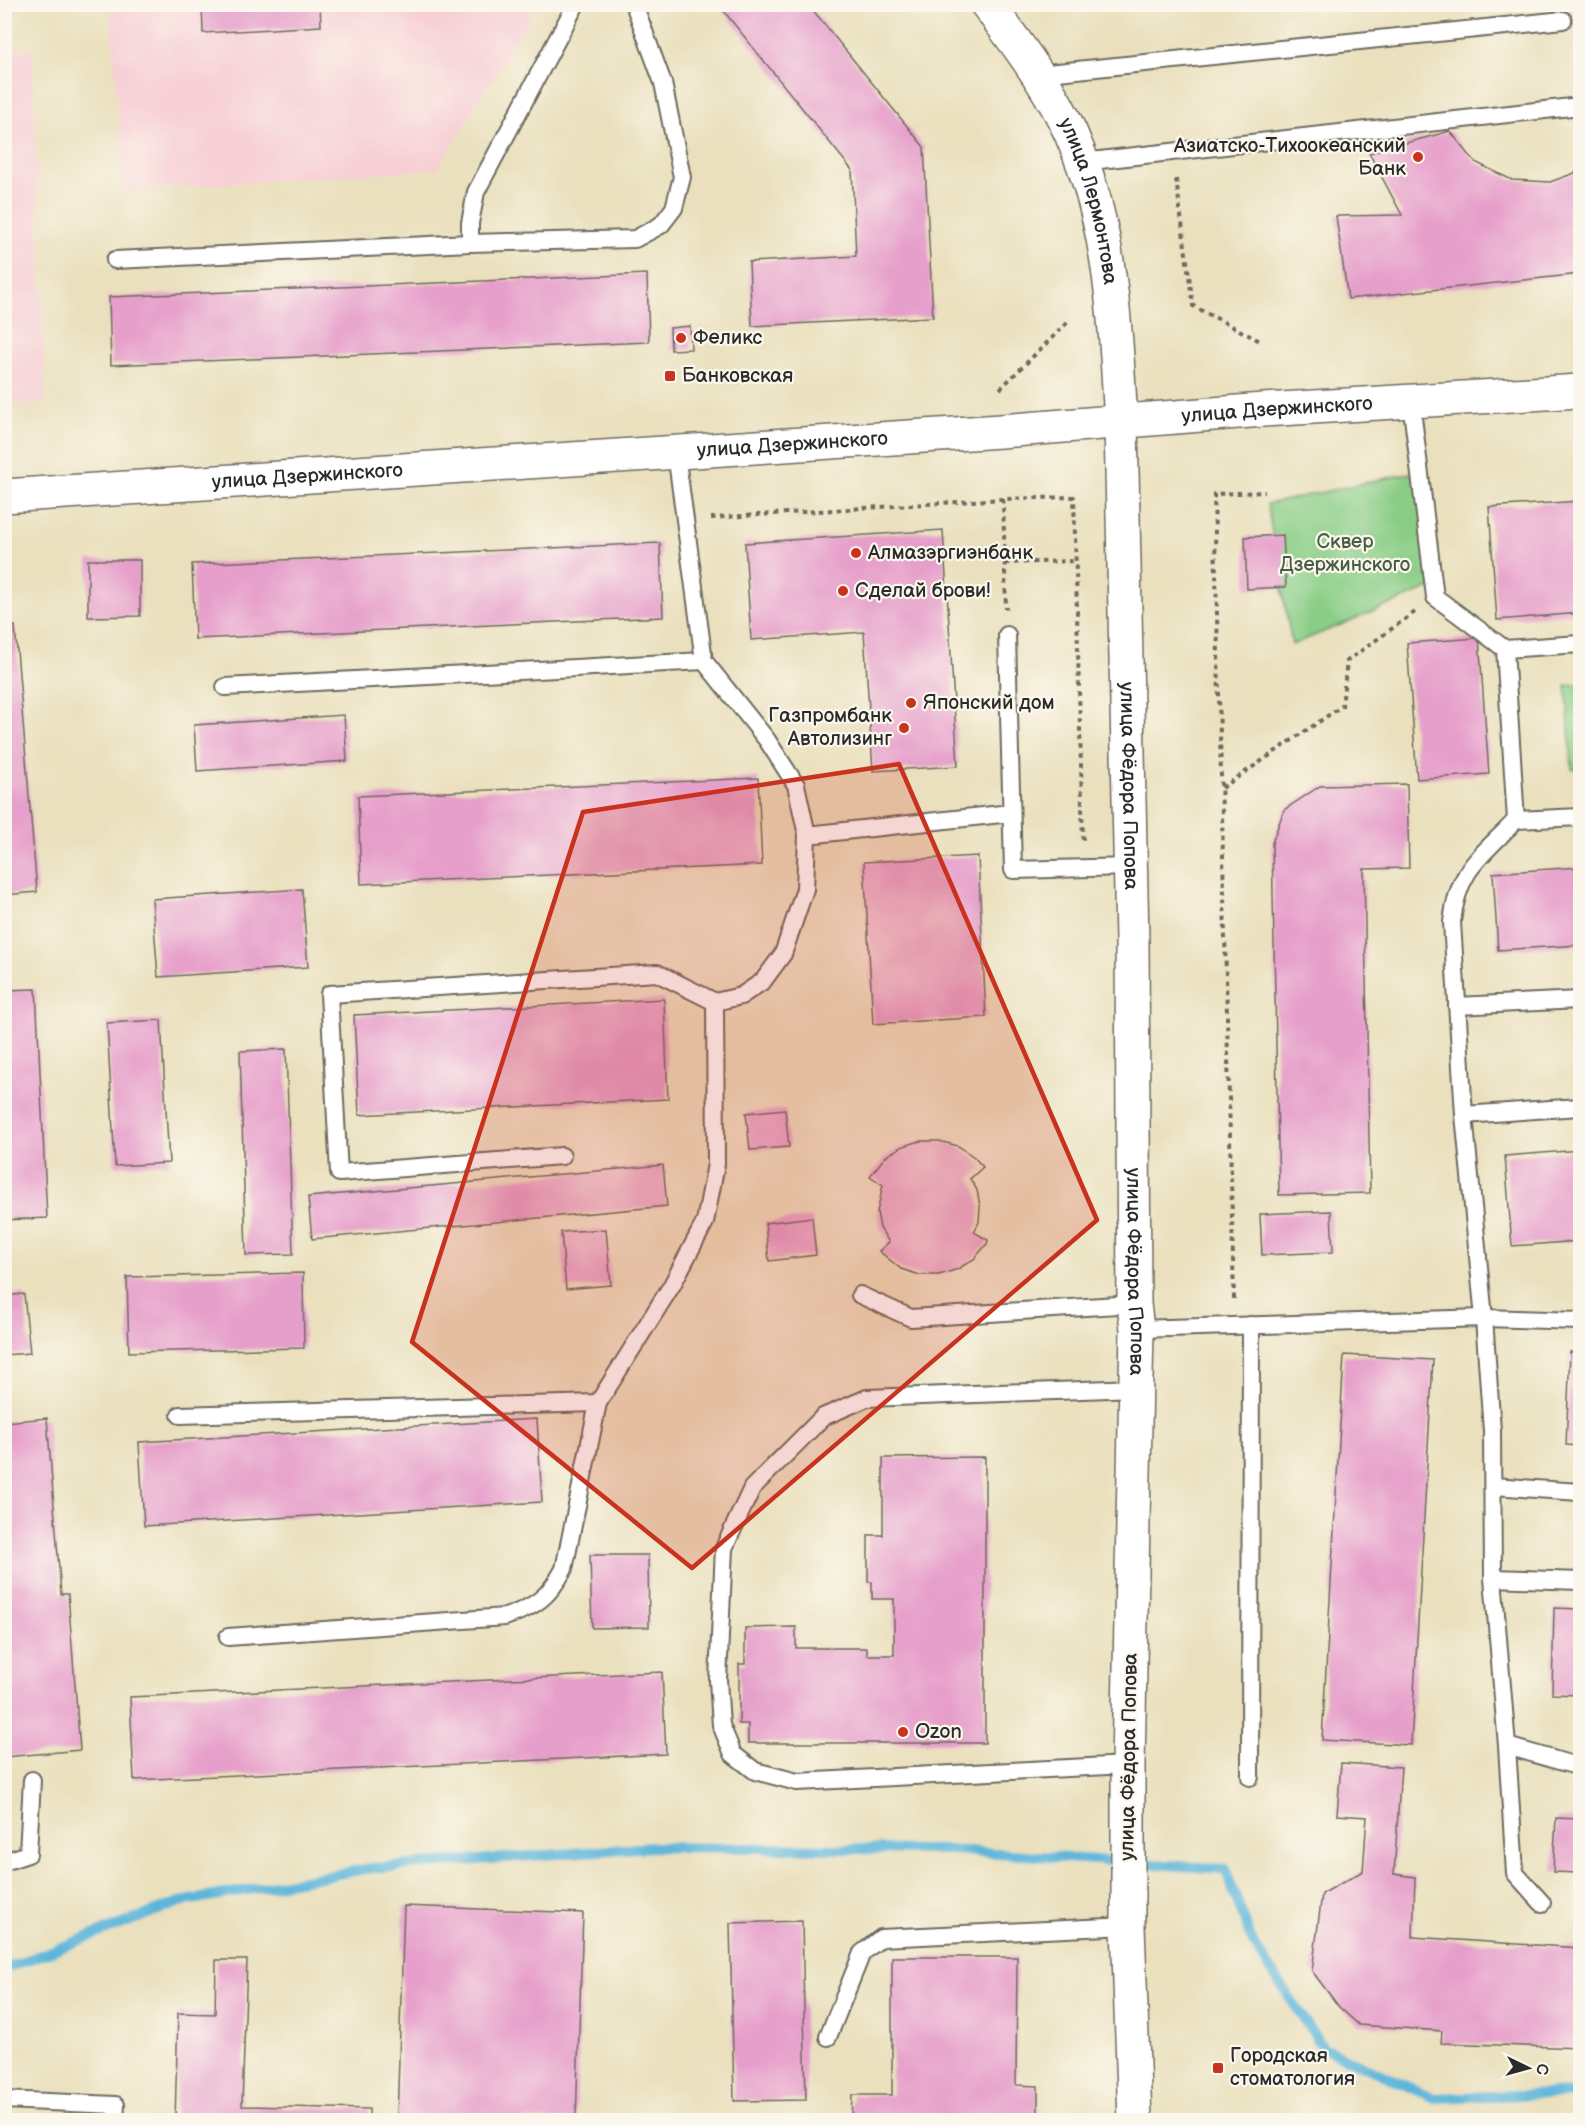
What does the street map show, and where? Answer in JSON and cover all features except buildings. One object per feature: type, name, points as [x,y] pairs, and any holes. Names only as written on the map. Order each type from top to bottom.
[{"type":"main road","name":"улица Лермонтова","points":[[987,4],[1038,74],[1064,119],[1083,162],[1094,200],[1108,267],[1114,316],[1121,423]]},
{"type":"main road","name":"улица Дзержинского","points":[[4,496],[1121,423],[1263,410],[1581,391]]},
{"type":"main road","name":"улица Фёдора Попова","points":[[1121,423],[1136,1317],[1128,1765],[1128,1926],[1135,2121]]},
{"type":"lane","points":[[470,243],[470,223],[476,192],[576,4]]},
{"type":"lane","points":[[115,260],[470,243],[635,240],[661,225],[674,208],[682,177],[663,83],[634,4]]},
{"type":"lane","points":[[1038,74],[1563,20]]},
{"type":"lane","points":[[1083,162],[1581,106]]},
{"type":"lane","points":[[1411,401],[1435,597],[1505,649],[1581,644]]},
{"type":"lane","points":[[562,1156],[339,1173],[329,994],[657,973],[715,1002],[741,996],[756,986],[783,954],[805,890],[807,835],[796,785],[767,740],[704,661],[676,453]]},
{"type":"lane","points":[[1006,635],[1013,870],[1129,867]]},
{"type":"lane","points":[[1505,649],[1516,820]]},
{"type":"lane","points":[[225,687],[704,661]]},
{"type":"lane","points":[[807,835],[1011,813]]},
{"type":"lane","points":[[1542,1903],[1515,1873],[1493,1578],[1492,1431],[1484,1318],[1464,1115],[1452,922],[1455,897],[1464,874],[1516,820],[1581,817]]},
{"type":"lane","points":[[1457,1006],[1581,1000]]},
{"type":"lane","points":[[228,1637],[505,1617],[529,1609],[553,1589],[564,1569],[598,1403],[672,1285],[705,1222],[716,1164],[715,1002]]},
{"type":"lane","points":[[1464,1115],[1581,1107]]},
{"type":"lane","points":[[861,1295],[911,1318],[1136,1317],[1243,1326],[1484,1318],[1581,1321]]},
{"type":"lane","points":[[1243,1326],[1250,1777]]},
{"type":"lane","points":[[1128,1765],[797,1782],[755,1771],[733,1754],[721,1725],[718,1680],[724,1548],[752,1488],[823,1417],[867,1398],[1136,1388]]},
{"type":"lane","points":[[180,1415],[598,1403]]},
{"type":"lane","points":[[1492,1486],[1581,1492]]},
{"type":"lane","points":[[1493,1578],[1581,1581]]},
{"type":"lane","points":[[1507,1746],[1581,1767]]},
{"type":"lane","points":[[4,1863],[28,1854],[32,1780]]},
{"type":"lane","points":[[828,2037],[862,1953],[881,1938],[1128,1926]]},
{"type":"lane","points":[[4,2100],[116,2105],[115,2121]]},
{"type":"path","points":[[1172,152],[1193,306],[1262,342]]},
{"type":"path","points":[[1000,389],[1068,322]]},
{"type":"path","points":[[1243,1326],[1221,789],[1214,494],[1265,492]]},
{"type":"path","points":[[685,520],[1003,499],[1074,497],[1084,868]]},
{"type":"path","points":[[1003,499],[1006,635]]},
{"type":"path","points":[[1005,563],[1075,561]]},
{"type":"path","points":[[1221,789],[1342,706],[1347,661],[1435,597]]},
{"type":"highlighted area","points":[[899,764],[1097,1220],[692,1568],[412,1342],[583,812]]},
{"type":"shaded area","points":[[110,5],[537,5],[438,169],[124,191]]},
{"type":"shaded area","points":[[32,49],[46,403],[5,405],[5,51]]},
{"type":"green space","name":"Сквер Дзержинского","points":[[1420,471],[1440,584],[1292,645],[1267,504]]},
{"type":"green space","points":[[1580,684],[1580,769],[1572,769],[1566,685]]},
{"type":"waterway","points":[[4,1969],[180,1902],[371,1868],[652,1847],[951,1850],[1225,1869],[1253,1943],[1323,2048],[1434,2098],[1580,2093]]},
{"type":"place","name":"Азиатско-Тихоокеанский Банк","points":[[1418,157]]},
{"type":"place","name":"Феликс","points":[[681,338]]},
{"type":"place","name":"Банковская","points":[[670,376]]},
{"type":"place","name":"Алмазэргиэнбанк","points":[[856,553]]},
{"type":"place","name":"Сделай брови!","points":[[843,591]]},
{"type":"place","name":"Японский дом","points":[[911,703]]},
{"type":"place","name":"Газпромбанк Автолизинг","points":[[904,728]]},
{"type":"place","name":"Ozon","points":[[903,1732]]},
{"type":"place","name":"Городская стоматология","points":[[1218,2068]]}]
